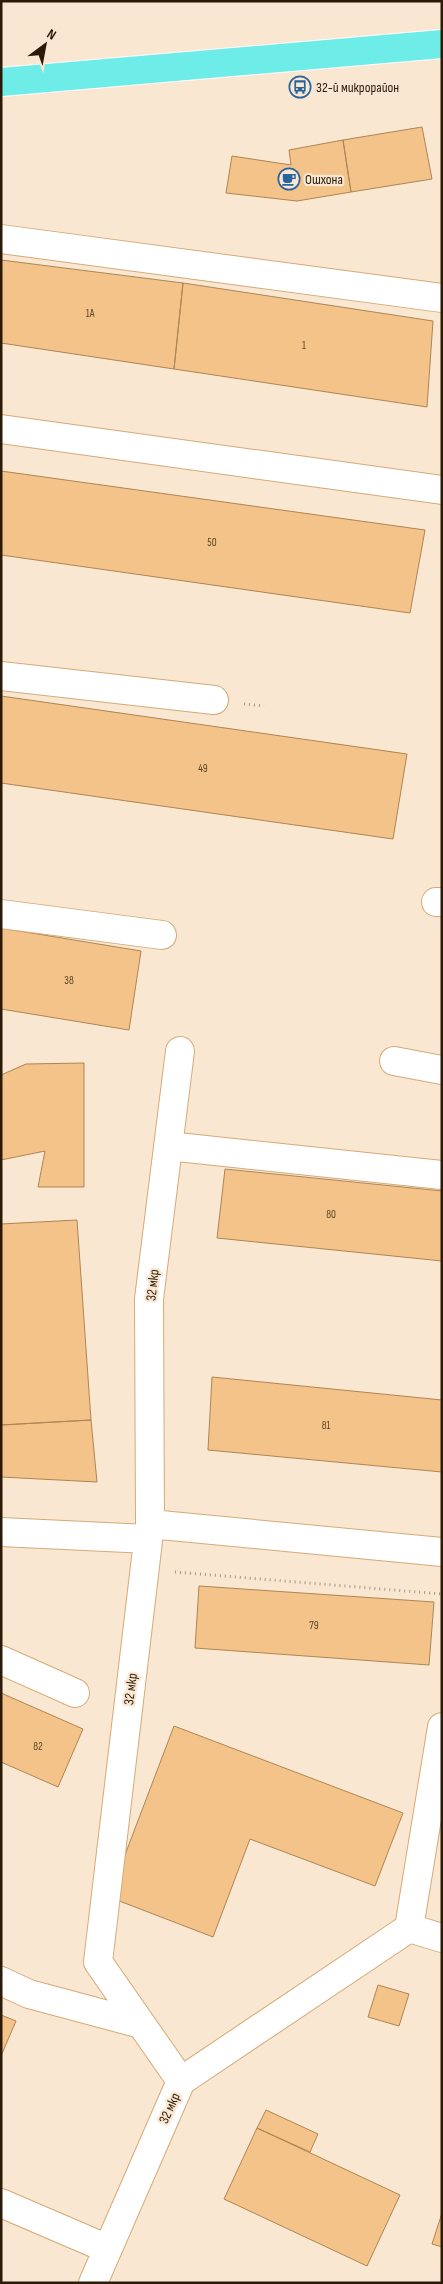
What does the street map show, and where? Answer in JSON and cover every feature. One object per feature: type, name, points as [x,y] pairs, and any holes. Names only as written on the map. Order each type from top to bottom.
[{"type":"main road","points":[[1,82],[442,44]]},
{"type":"street","points":[[1,239],[442,298]]},
{"type":"street","points":[[1,429],[442,490]]},
{"type":"street","points":[[1,676],[214,700]]},
{"type":"street","points":[[1,914],[162,935]]},
{"type":"street","name":"32 мкр","points":[[93,2283],[181,2081],[98,1962],[149,1532],[149,1299],[180,1051]]},
{"type":"street","points":[[394,1061],[442,1070]]},
{"type":"street","points":[[168,1146],[442,1175]]},
{"type":"street","points":[[1,1532],[149,1532],[442,1552]]},
{"type":"street","points":[[1,1660],[75,1693]]},
{"type":"street","points":[[181,2081],[409,1928],[442,1727]]},
{"type":"street","points":[[409,1928],[442,1938]]},
{"type":"street","points":[[1,1981],[29,1994],[141,2024]]},
{"type":"street","points":[[1,2203],[108,2249]]},
{"type":"path","points":[[144,1570],[442,1594]]},
{"type":"building","points":[[422,127],[432,179],[351,192],[343,140]]},
{"type":"building","name":"Ошхона","points":[[343,140],[351,192],[297,201],[226,193],[232,156],[291,165],[289,150]]},
{"type":"building","points":[[1,260],[183,283],[174,369],[1,343]]},
{"type":"building","points":[[183,283],[433,321],[427,407],[174,369]]},
{"type":"building","points":[[1,471],[425,530],[410,613],[1,555]]},
{"type":"building","points":[[1,696],[407,754],[393,839],[1,783]]},
{"type":"building","points":[[1,928],[141,951],[129,1030],[1,1009]]},
{"type":"building","points":[[84,1063],[84,1187],[38,1187],[45,1151],[1,1160],[1,1075],[26,1064]]},
{"type":"building","points":[[225,1169],[442,1191],[442,1261],[217,1238]]},
{"type":"building","points":[[77,1220],[91,1420],[1,1425],[1,1224]]},
{"type":"building","points":[[212,1377],[442,1400],[442,1472],[208,1450]]},
{"type":"building","points":[[91,1420],[97,1482],[1,1477],[1,1425]]},
{"type":"building","points":[[199,1586],[434,1602],[429,1665],[195,1648]]},
{"type":"building","points":[[1,1693],[83,1729],[58,1787],[1,1762]]},
{"type":"building","points":[[174,1726],[403,1813],[375,1886],[250,1839],[213,1937],[109,1897]]},
{"type":"building","points":[[378,1985],[409,1994],[399,2026],[368,2017]]},
{"type":"building","points":[[1,2015],[16,2021],[1,2056]]},
{"type":"building","points":[[266,2110],[318,2134],[310,2152],[257,2128]]},
{"type":"building","points":[[257,2128],[400,2195],[367,2266],[224,2199]]},
{"type":"building","points":[[442,2213],[442,2247],[432,2244]]},
{"type":"place","name":"32-й микрорайон","points":[[300,87]]},
{"type":"place","name":"Ошхона","points":[[289,179]]}]
